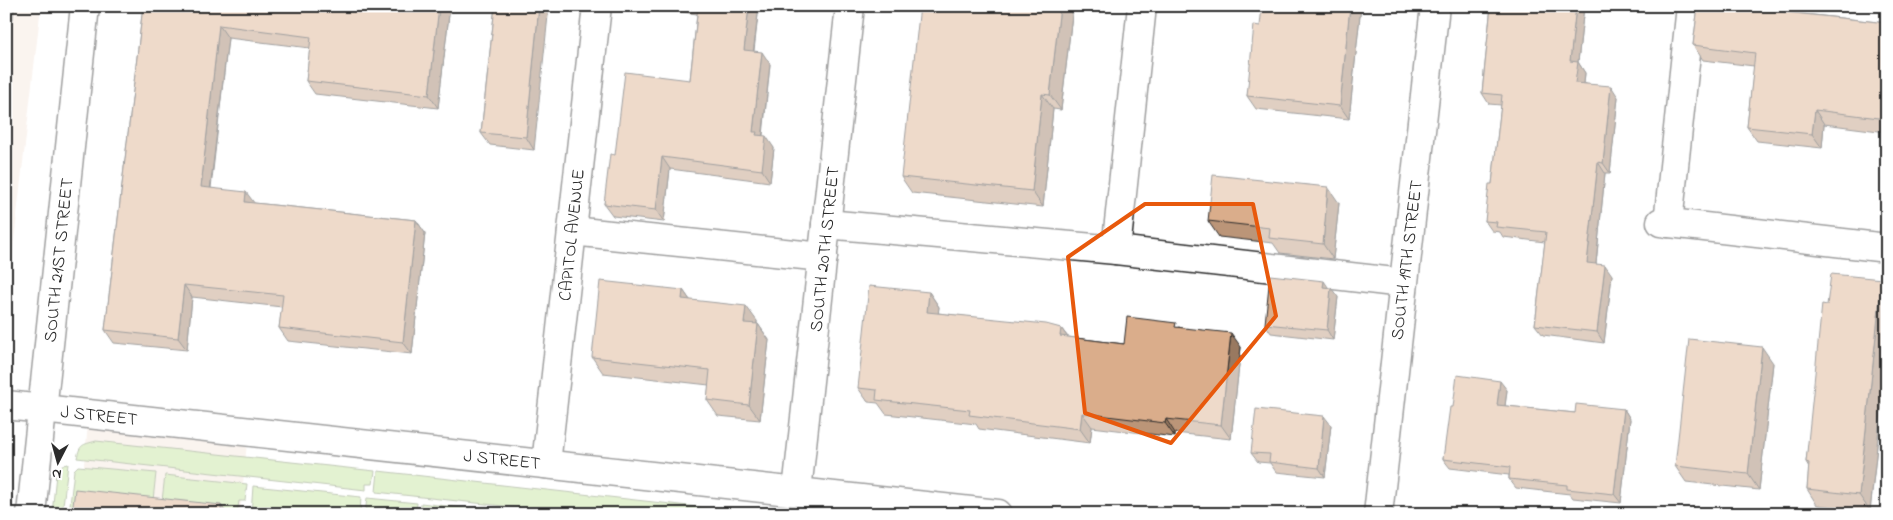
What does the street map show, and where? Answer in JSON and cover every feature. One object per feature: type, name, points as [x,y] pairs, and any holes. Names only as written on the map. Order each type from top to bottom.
[{"type":"street","name":"SOUTH 21ST STREET","points":[[31,514],[85,6]]},
{"type":"street","name":"CAPITOL AVENUE","points":[[546,464],[597,6]]},
{"type":"street","name":"SOUTH 20TH STREET","points":[[798,491],[850,6]]},
{"type":"street","points":[[1116,250],[1142,6]]},
{"type":"street","name":"SOUTH 19TH STREET","points":[[1378,514],[1435,6]]},
{"type":"street","points":[[1691,6],[1665,223],[1887,248]]},
{"type":"street","points":[[826,224],[1116,250],[1403,283]]},
{"type":"street","points":[[572,231],[823,257]]},
{"type":"street","name":"J STREET","points":[[6,406],[798,491],[847,505],[998,514]]},
{"type":"highlighted area","points":[[1145,204],[1253,204],[1276,316],[1171,443],[1085,413],[1068,257]]},
{"type":"shaded area","points":[[6,6],[41,6],[6,310]]},
{"type":"shaded area","points":[[89,414],[248,432],[240,514],[79,514]]},
{"type":"green space","points":[[96,441],[375,471],[373,484],[366,484],[366,490],[77,458],[82,446]]},
{"type":"green space","points":[[68,464],[62,514],[52,514],[56,474],[62,465]]},
{"type":"green space","points":[[78,466],[156,473],[153,500],[82,514],[69,514],[74,470]]},
{"type":"green space","points":[[378,471],[760,514],[576,514],[376,492]]},
{"type":"green space","points":[[165,475],[247,484],[245,501],[239,501],[237,514],[195,514],[162,501]]},
{"type":"green space","points":[[253,486],[361,497],[360,514],[251,514]]},
{"type":"green space","points":[[367,498],[417,503],[416,514],[365,514]]},
{"type":"green space","points":[[421,503],[512,514],[421,514]]},
{"type":"building","points":[[143,6],[289,6],[314,9],[314,6],[439,6],[429,95],[306,81],[311,37],[219,25],[201,187],[246,192],[245,202],[416,220],[403,342],[279,328],[283,295],[184,285],[178,338],[105,330]]},
{"type":"building","points":[[495,6],[539,6],[526,137],[481,133]]},
{"type":"building","points":[[698,6],[749,6],[744,50],[762,52],[753,132],[757,132],[756,135],[766,136],[762,170],[662,157],[656,210],[604,204],[610,154],[615,155],[625,72],[690,80]]},
{"type":"building","points":[[920,6],[1060,6],[1050,95],[1042,94],[1032,191],[901,177]]},
{"type":"building","points":[[1262,6],[1350,6],[1340,106],[1247,96],[1254,25],[1260,26]]},
{"type":"building","points":[[1491,6],[1576,6],[1570,61],[1578,62],[1575,83],[1611,86],[1603,163],[1598,162],[1587,263],[1605,265],[1597,332],[1535,325],[1546,232],[1496,227],[1497,222],[1485,221],[1489,184],[1492,184],[1502,95],[1482,93]]},
{"type":"building","points":[[1698,6],[1748,6],[1747,8],[1887,23],[1887,119],[1815,110],[1812,134],[1747,127],[1755,53],[1693,45]]},
{"type":"building","points":[[1213,175],[1328,187],[1323,244],[1269,238],[1270,228],[1208,221]]},
{"type":"building","points":[[1831,274],[1882,279],[1859,495],[1807,489],[1809,463],[1806,462],[1822,304],[1827,305]]},
{"type":"building","points":[[1270,275],[1324,281],[1323,287],[1331,288],[1327,330],[1265,324]]},
{"type":"building","points":[[600,281],[683,290],[682,299],[746,306],[744,323],[758,324],[749,405],[707,400],[710,370],[592,357]]},
{"type":"building","points":[[869,286],[929,292],[927,312],[1046,324],[1061,328],[1060,336],[1124,344],[1127,317],[1176,323],[1175,327],[1231,333],[1221,425],[1166,419],[1165,423],[1082,413],[1080,429],[969,415],[970,410],[876,400],[877,390],[858,388]]},
{"type":"building","points":[[1689,339],[1762,347],[1748,474],[1675,466]]},
{"type":"building","points":[[1457,375],[1500,381],[1497,405],[1575,413],[1576,404],[1624,409],[1614,494],[1567,489],[1567,485],[1509,479],[1510,467],[1443,459],[1450,407],[1453,407]]},
{"type":"building","points":[[1256,409],[1324,416],[1319,468],[1269,462],[1270,454],[1251,453]]},
{"type":"building","points":[[75,489],[221,505],[221,512],[239,514],[72,514]]}]
